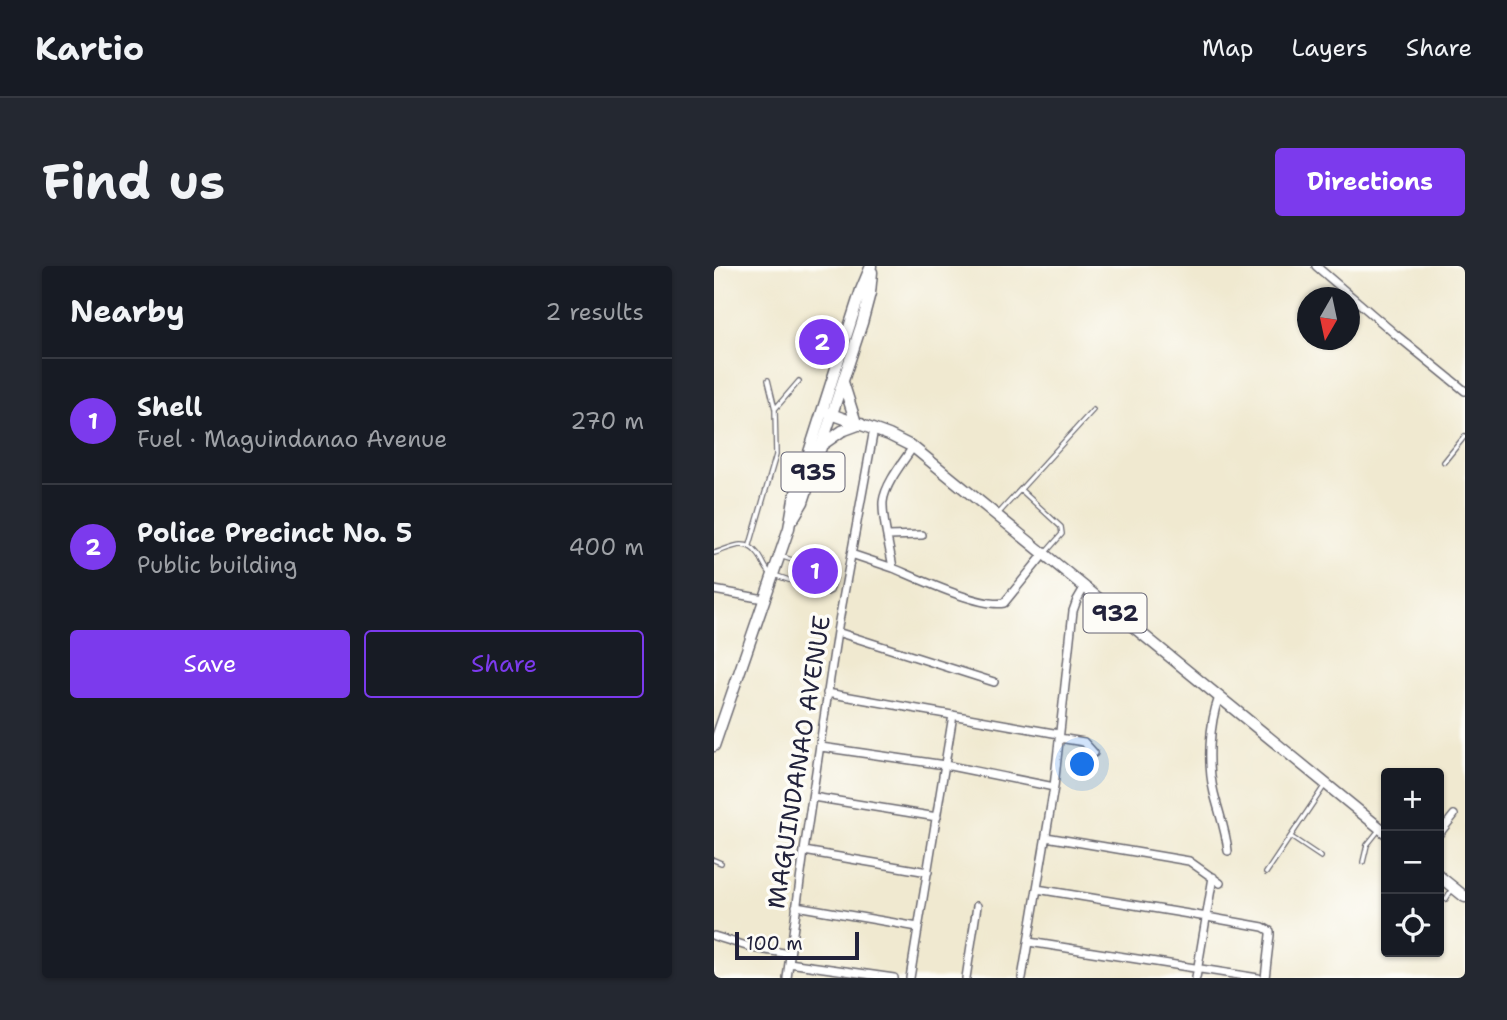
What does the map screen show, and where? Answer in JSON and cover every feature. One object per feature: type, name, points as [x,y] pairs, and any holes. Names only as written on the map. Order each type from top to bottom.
[{"type":"main road","name":"935","points":[[714,746],[789,528],[803,502],[822,445],[827,413],[846,338],[871,266]]},
{"type":"main road","name":"935","points":[[789,528],[794,499],[827,413],[843,382],[867,303],[871,266]]},
{"type":"main road","points":[[822,445],[859,423],[843,382]]},
{"type":"main road","name":"932","points":[[827,413],[859,423],[913,447],[1381,829]]},
{"type":"main road","points":[[1444,879],[1461,891]]},
{"type":"street","points":[[1316,266],[1465,391]]},
{"type":"street","name":"MAGUINDANAO AVENUE","points":[[787,978],[827,693],[874,429]]},
{"type":"street","points":[[893,568],[884,523],[883,501],[886,491],[913,447]]},
{"type":"street","points":[[888,536],[922,535]]},
{"type":"street","points":[[851,554],[990,604],[1004,603],[1044,554]]},
{"type":"street","points":[[1023,978],[1054,787],[1073,611],[1084,588]]},
{"type":"street","points":[[714,590],[764,600]]},
{"type":"street","points":[[837,632],[994,682]]},
{"type":"street","points":[[827,693],[1059,736],[1084,743],[1094,753]]},
{"type":"street","points":[[1219,697],[1212,720],[1211,761],[1214,792],[1228,851]]},
{"type":"street","points":[[910,978],[953,715]]},
{"type":"street","points":[[821,747],[945,765],[1054,787]]},
{"type":"street","points":[[813,797],[937,817]]},
{"type":"street","points":[[1441,831],[1454,815]]},
{"type":"street","points":[[1046,838],[1189,861],[1216,880],[1196,978]]},
{"type":"street","points":[[804,851],[928,872]]},
{"type":"street","points":[[1037,889],[1207,916],[1267,929],[1270,935],[1265,978]]},
{"type":"street","points":[[796,906],[918,927]]},
{"type":"street","points":[[966,978],[977,906]]},
{"type":"street","points":[[714,936],[752,948],[790,954]]},
{"type":"street","points":[[1029,942],[1258,978]]},
{"type":"street","points":[[789,963],[894,978]]},
{"type":"lane","points":[[810,338],[813,331],[818,330],[846,338]]},
{"type":"lane","points":[[750,546],[776,455],[775,409],[768,380]]},
{"type":"lane","points":[[775,409],[799,381]]},
{"type":"lane","points":[[997,516],[1093,410]]},
{"type":"lane","points":[[1444,462],[1465,436]]},
{"type":"lane","points":[[1021,490],[1061,527],[1062,534],[1044,554]]},
{"type":"lane","points":[[714,553],[741,544],[750,546],[773,575],[825,593],[829,592],[835,577],[833,574],[779,556]]},
{"type":"lane","points":[[1266,873],[1326,783]]},
{"type":"lane","points":[[1363,862],[1367,845],[1381,833]]},
{"type":"lane","points":[[1291,836],[1321,857]]},
{"type":"lane","points":[[714,860],[721,863]]},
{"type":"lane","points":[[1444,899],[1461,891]]},
{"type":"place","name":"Police Precinct No. 5","points":[[822,342]]},
{"type":"place","name":"Shell","points":[[815,571]]}]
